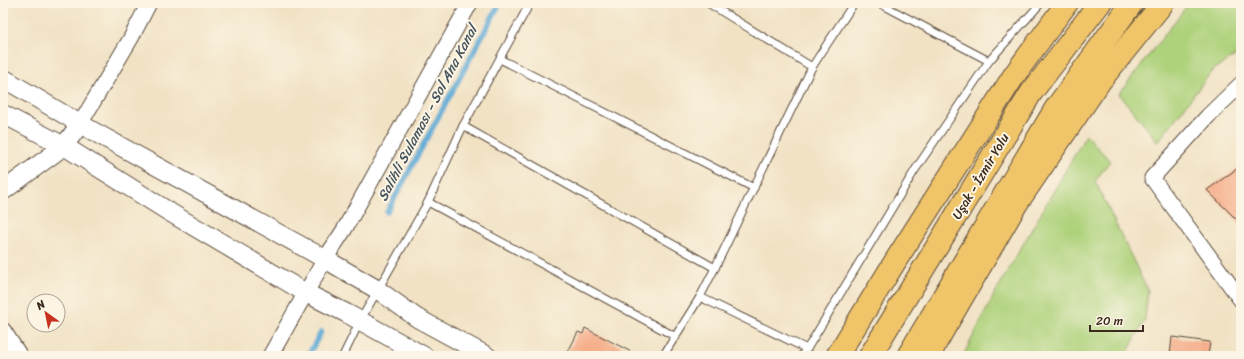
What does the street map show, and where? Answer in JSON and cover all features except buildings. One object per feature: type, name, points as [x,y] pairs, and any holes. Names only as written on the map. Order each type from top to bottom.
[{"type":"highway","points":[[837,356],[900,253],[1011,80],[1067,3]]},
{"type":"highway","name":"Uşak - İzmir Yolu","points":[[870,356],[1031,93],[1100,3]]},
{"type":"highway","points":[[908,356],[1056,108],[1132,3]]},
{"type":"highway","points":[[930,356],[935,344],[1017,203],[1100,81],[1163,3]]},
{"type":"street","points":[[3,191],[64,146],[80,124],[131,38],[148,3]]},
{"type":"street","points":[[270,356],[325,258],[344,230],[470,3]]},
{"type":"street","points":[[3,78],[80,124],[325,258],[378,290],[417,318],[487,356]]},
{"type":"street","points":[[1241,84],[1208,116],[1152,178],[1241,300]]},
{"type":"street","points":[[3,114],[64,146],[165,209],[306,293],[424,356]]},
{"type":"street","points":[[3,330],[20,356]]},
{"type":"lane","points":[[343,356],[360,321],[428,202],[463,126],[530,3]]},
{"type":"lane","points":[[708,3],[812,67]]},
{"type":"lane","points":[[663,356],[700,297],[715,268],[812,67],[854,3]]},
{"type":"lane","points":[[879,3],[989,61]]},
{"type":"lane","points":[[801,356],[808,349],[915,170],[989,61],[1041,3]]},
{"type":"lane","points":[[500,59],[754,188]]},
{"type":"lane","points":[[463,126],[715,268]]},
{"type":"lane","points":[[428,202],[676,337]]},
{"type":"lane","points":[[700,297],[808,349]]},
{"type":"green space","points":[[1189,3],[1241,3],[1241,52],[1212,71],[1158,142],[1119,94]]},
{"type":"green space","points":[[1086,135],[1110,161],[1095,181],[1148,291],[1145,319],[1126,356],[963,356],[995,293]]},
{"type":"waterway","name":"Salihli Sulaması - Sol Ana Kanal","points":[[387,212],[500,3]]},
{"type":"waterway","name":"Salihli Sulaması - Sol Ana Kanal","points":[[308,356],[321,332]]}]
